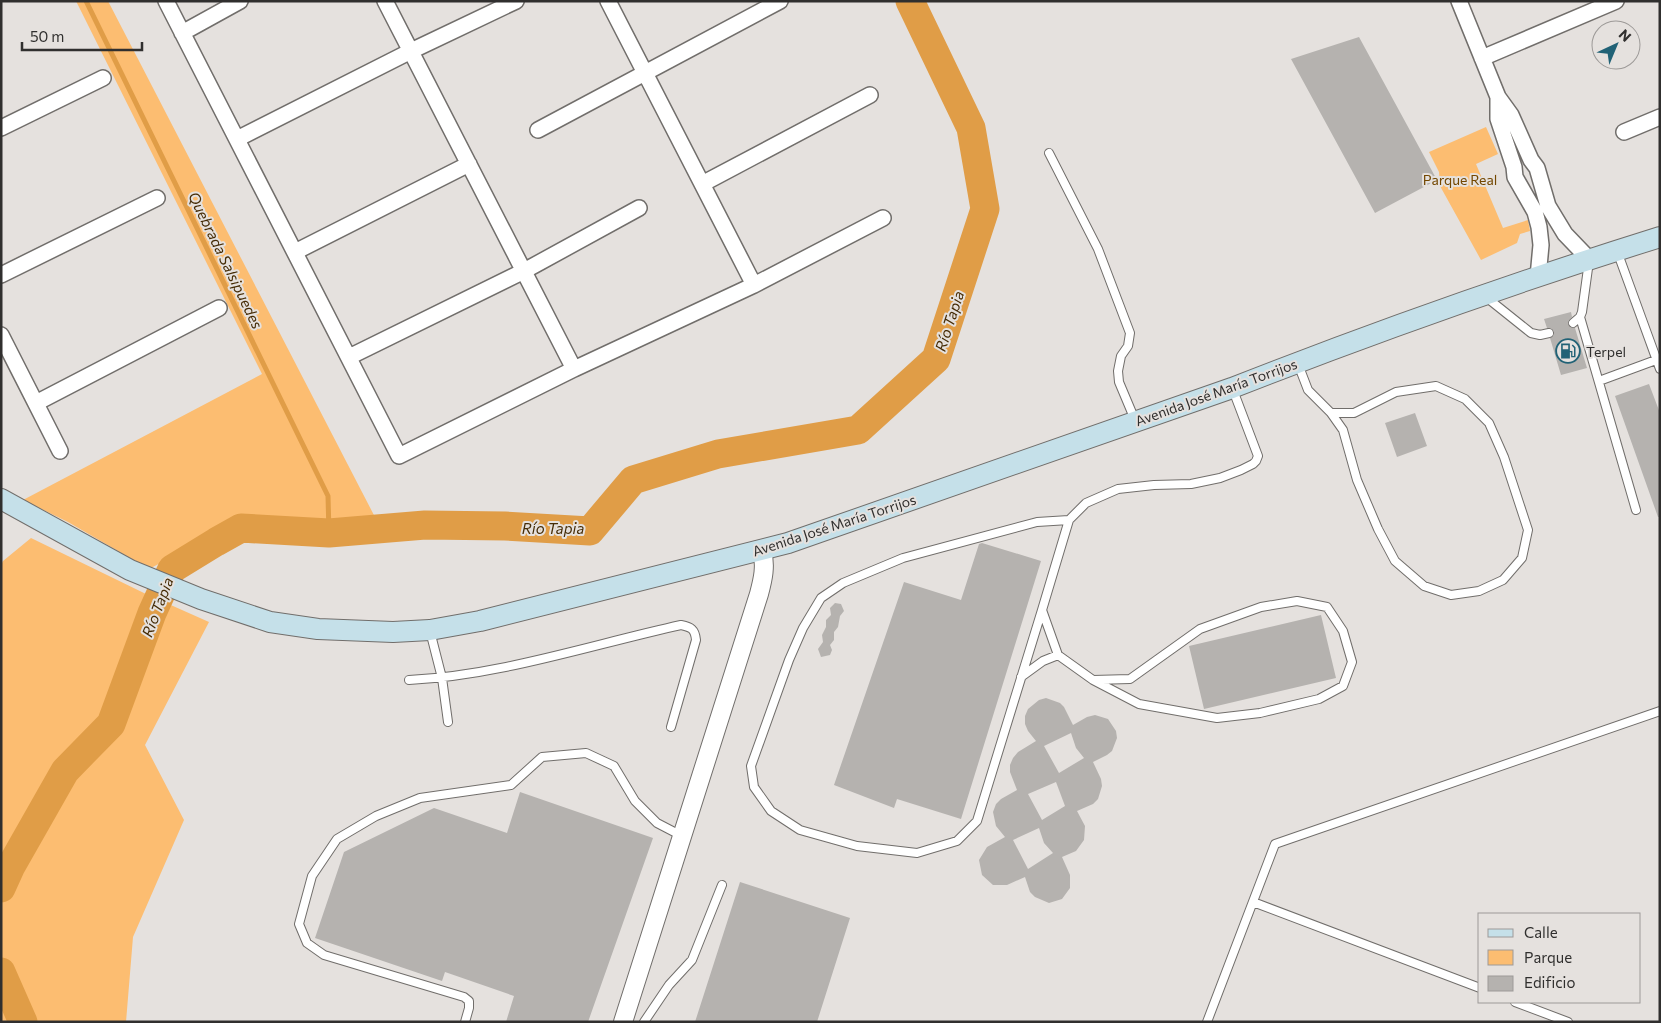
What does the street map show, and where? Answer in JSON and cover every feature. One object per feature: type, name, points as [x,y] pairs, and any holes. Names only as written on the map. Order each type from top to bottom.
[{"type":"main road","name":"Avenida José María Torrijos","points":[[1,499],[130,570],[201,599],[270,622],[318,629],[393,632],[430,630],[480,621],[762,551],[1232,388],[1297,362],[1538,276],[1660,237]]},
{"type":"street","points":[[166,1],[399,456],[574,369],[754,285],[883,218]]},
{"type":"street","points":[[182,33],[240,1]]},
{"type":"street","points":[[385,1],[574,369]]},
{"type":"street","points":[[237,139],[411,51],[516,1]]},
{"type":"street","points":[[608,1],[754,285]]},
{"type":"street","points":[[538,130],[780,1]]},
{"type":"street","points":[[1459,1],[1498,97],[1511,115],[1531,160],[1537,168],[1548,206],[1564,234],[1589,259]]},
{"type":"street","points":[[1482,58],[1616,1]]},
{"type":"street","points":[[1,128],[103,78]]},
{"type":"street","points":[[702,184],[870,95]]},
{"type":"street","points":[[1498,97],[1498,119],[1514,167],[1515,177],[1535,212],[1539,227],[1541,245],[1538,276]]},
{"type":"street","points":[[1624,132],[1660,117]]},
{"type":"street","points":[[1514,167],[1531,160]]},
{"type":"street","points":[[295,252],[468,164]]},
{"type":"street","points":[[1522,191],[1533,191],[1542,184]]},
{"type":"street","points":[[1,275],[157,198]]},
{"type":"street","points":[[349,357],[524,270],[639,208]]},
{"type":"street","points":[[36,403],[219,308]]},
{"type":"street","points":[[1,335],[60,451]]},
{"type":"street","points":[[624,1022],[759,594],[764,575],[765,561],[762,551]]},
{"type":"lane","points":[[1049,153],[1098,249],[1130,333],[1128,346],[1121,356],[1118,371],[1119,382],[1136,422]]},
{"type":"lane","points":[[1617,250],[1660,369]]},
{"type":"lane","points":[[1574,323],[1580,317],[1584,304],[1589,259]]},
{"type":"lane","points":[[1484,296],[1531,333],[1540,336],[1548,333]]},
{"type":"lane","points":[[1580,317],[1636,510]]},
{"type":"lane","points":[[1599,381],[1656,360]]},
{"type":"lane","points":[[1297,362],[1308,390],[1331,414],[1343,430],[1357,480],[1378,529],[1395,561],[1424,586],[1451,595],[1478,591],[1504,580],[1522,558],[1528,530],[1504,456],[1489,423],[1465,399],[1436,386],[1396,392],[1354,413],[1331,414]]},
{"type":"lane","points":[[1069,520],[1037,522],[902,558],[843,583],[821,598],[803,628],[789,660],[751,766],[754,787],[772,811],[800,830],[857,846],[917,853],[957,841],[977,821],[1069,520],[1086,503],[1118,489],[1154,485],[1191,484],[1227,476],[1256,461],[1258,456],[1232,388]]},
{"type":"lane","points":[[1042,610],[1058,655],[1094,680],[1140,704],[1217,718],[1260,713],[1319,699],[1343,686],[1352,662],[1343,631],[1327,607],[1297,601],[1261,607],[1200,629],[1130,679],[1094,680]]},
{"type":"lane","points":[[409,680],[442,678],[538,661],[681,625],[691,627],[695,632],[696,640],[671,727]]},
{"type":"lane","points":[[430,630],[442,678],[448,722]]},
{"type":"lane","points":[[1021,676],[1043,661],[1058,655]]},
{"type":"lane","points":[[1207,1022],[1275,844],[1660,711]]},
{"type":"lane","points":[[465,1022],[469,1001],[464,997],[324,955],[307,943],[299,924],[312,876],[337,839],[376,816],[420,798],[511,785],[542,758],[586,753],[614,766],[641,807],[657,823],[682,836]]},
{"type":"lane","points":[[644,1022],[669,985],[692,960],[722,885]]},
{"type":"lane","points":[[1253,902],[1478,987]]},
{"type":"lane","points":[[1518,1003],[1568,1022]]},
{"type":"green space","points":[[76,1],[108,1],[377,521],[227,528],[149,569],[68,522],[23,500],[262,374]]},
{"type":"green space","name":"Parque Real","points":[[1486,127],[1498,154],[1476,164],[1503,228],[1528,220],[1530,231],[1520,234],[1517,243],[1481,260],[1440,186],[1439,172],[1429,152]]},
{"type":"green space","points":[[31,538],[146,594],[209,622],[145,745],[184,820],[133,937],[126,1022],[1,1022],[1,565],[3,561]]},
{"type":"building","points":[[1359,37],[1437,180],[1375,213],[1291,59]]},
{"type":"building","name":"Terpel","points":[[1571,312],[1572,317],[1568,324],[1571,328],[1575,328],[1587,368],[1561,375],[1550,338],[1554,335],[1554,331],[1551,328],[1547,328],[1544,319]]},
{"type":"building","points":[[1649,384],[1660,413],[1660,517],[1658,517],[1615,396]]},
{"type":"building","points":[[1415,413],[1427,446],[1397,457],[1385,423]]},
{"type":"building","points":[[982,543],[1041,561],[961,819],[897,799],[894,808],[834,785],[904,582],[961,600],[979,544]]},
{"type":"building","points":[[835,603],[841,604],[844,611],[834,632],[834,640],[830,645],[832,650],[830,655],[821,657],[818,649],[823,642],[822,635],[826,627],[826,620],[831,615],[830,608]]},
{"type":"building","points":[[1321,615],[1336,678],[1204,709],[1189,646]]},
{"type":"building","points":[[1046,698],[1060,703],[1073,725],[1095,715],[1108,719],[1116,731],[1117,738],[1112,751],[1093,762],[1101,779],[1102,786],[1098,799],[1093,804],[1077,811],[1085,826],[1084,840],[1076,851],[1062,857],[1070,875],[1070,888],[1062,899],[1049,903],[1035,897],[1030,892],[1025,877],[1007,885],[993,885],[982,875],[979,860],[987,847],[1005,837],[996,826],[993,812],[996,804],[1001,799],[1017,790],[1010,772],[1010,765],[1018,752],[1036,741],[1028,731],[1025,724],[1025,716],[1028,709],[1039,700]],"holes":[[[1071,733],[1076,748],[1084,758],[1059,773],[1044,746]],[[1056,782],[1065,806],[1042,820],[1028,794]],[[1039,828],[1044,843],[1053,853],[1028,869],[1013,840]]]},
{"type":"building","points":[[520,792],[653,838],[588,1022],[506,1022],[514,996],[445,972],[442,981],[315,938],[344,852],[434,808],[507,833]]},
{"type":"building","points":[[740,882],[850,918],[817,1022],[695,1022]]},
{"type":"waterway","name":"Quebrada Salsipuedes","points":[[86,1],[328,496],[329,533]]},
{"type":"waterway","name":"Río Tapia","points":[[1,888],[11,866],[65,771],[111,724],[152,613],[172,569],[216,542],[241,528],[329,533],[425,525],[505,526],[590,531],[633,480],[718,454],[858,430],[936,359],[985,209],[971,128],[910,1]]},
{"type":"waterway","name":"Río Tapia","points":[[1,972],[23,1022]]},
{"type":"place","name":"Terpel","points":[[1568,351]]}]
